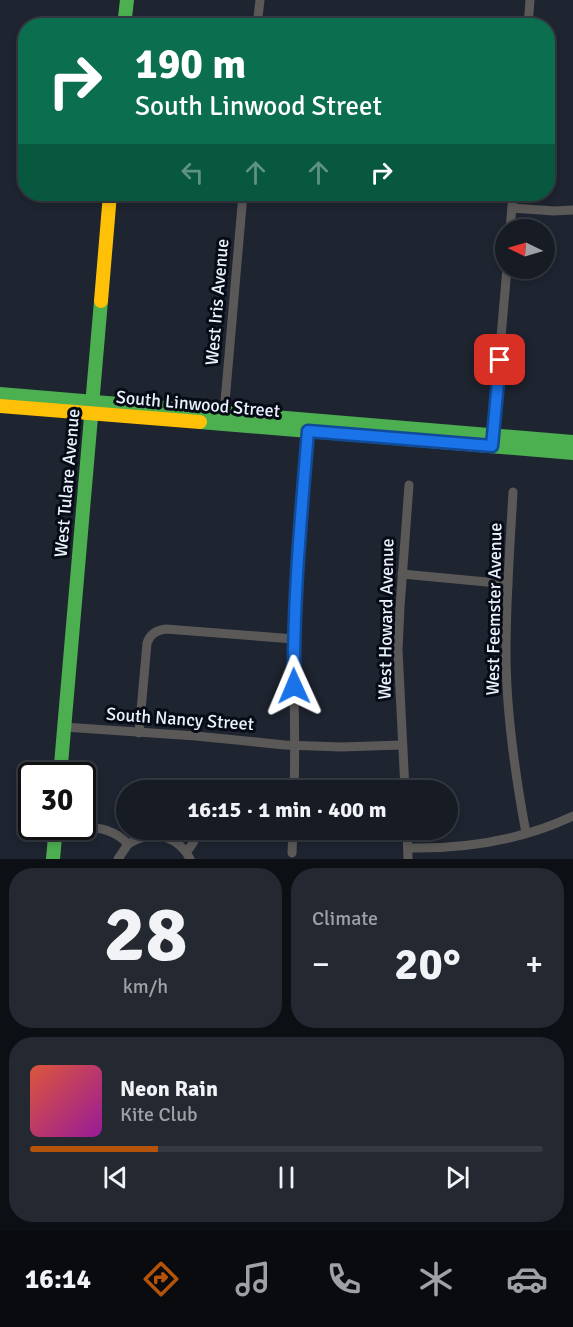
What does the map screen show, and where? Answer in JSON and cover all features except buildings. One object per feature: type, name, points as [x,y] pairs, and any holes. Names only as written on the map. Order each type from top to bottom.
[{"type":"street","points":[[125,18],[127,0]]},
{"type":"street","points":[[259,18],[260,0]]},
{"type":"street","points":[[529,18],[530,0]]},
{"type":"street","name":"West Tulare Avenue","points":[[61,762],[109,201]]},
{"type":"street","name":"West Iris Avenue","points":[[224,413],[242,201]]},
{"type":"street","points":[[511,219],[512,201]]},
{"type":"street","points":[[512,208],[573,210]]},
{"type":"street","points":[[492,441],[506,279]]},
{"type":"street","name":"South Linwood Street","points":[[0,394],[92,408],[235,425],[492,441],[573,442]]},
{"type":"street","name":"South Linwood Street","points":[[0,406],[224,413],[492,441],[573,453]]},
{"type":"street","points":[[224,413],[228,421],[235,425]]},
{"type":"street","points":[[294,780],[294,639],[308,431]]},
{"type":"street","name":"West Howard Avenue","points":[[404,780],[398,650],[409,485]]},
{"type":"street","name":"West Feemster Avenue","points":[[513,492],[506,654],[509,714],[526,833]]},
{"type":"street","points":[[402,574],[508,584]]},
{"type":"street","points":[[139,733],[147,644],[148,638],[155,632],[166,629],[294,639]]},
{"type":"street","name":"South Nancy Street","points":[[64,727],[296,745],[341,747],[402,745]]},
{"type":"street","points":[[408,848],[452,848],[492,842],[526,833],[573,816]]},
{"type":"street","points":[[96,828],[106,830],[128,844]]},
{"type":"street","points":[[118,859],[128,844],[147,835],[162,836],[179,843],[188,855],[196,840]]},
{"type":"street","points":[[53,859],[55,840]]},
{"type":"street","points":[[292,853],[293,840]]},
{"type":"street","points":[[408,840],[408,859]]},
{"type":"traffic: fast","points":[[125,18],[127,0]]},
{"type":"traffic: fast","points":[[61,762],[101,301]]},
{"type":"traffic: fast","points":[[0,394],[573,442]]},
{"type":"traffic: fast","points":[[200,422],[573,453]]},
{"type":"traffic: fast","points":[[53,859],[55,840]]},
{"type":"traffic: slow","points":[[101,301],[109,201]]},
{"type":"traffic: slow","points":[[0,406],[200,422]]},
{"type":"route","points":[[294,686],[296,594],[308,431],[492,446],[500,360]]}]
